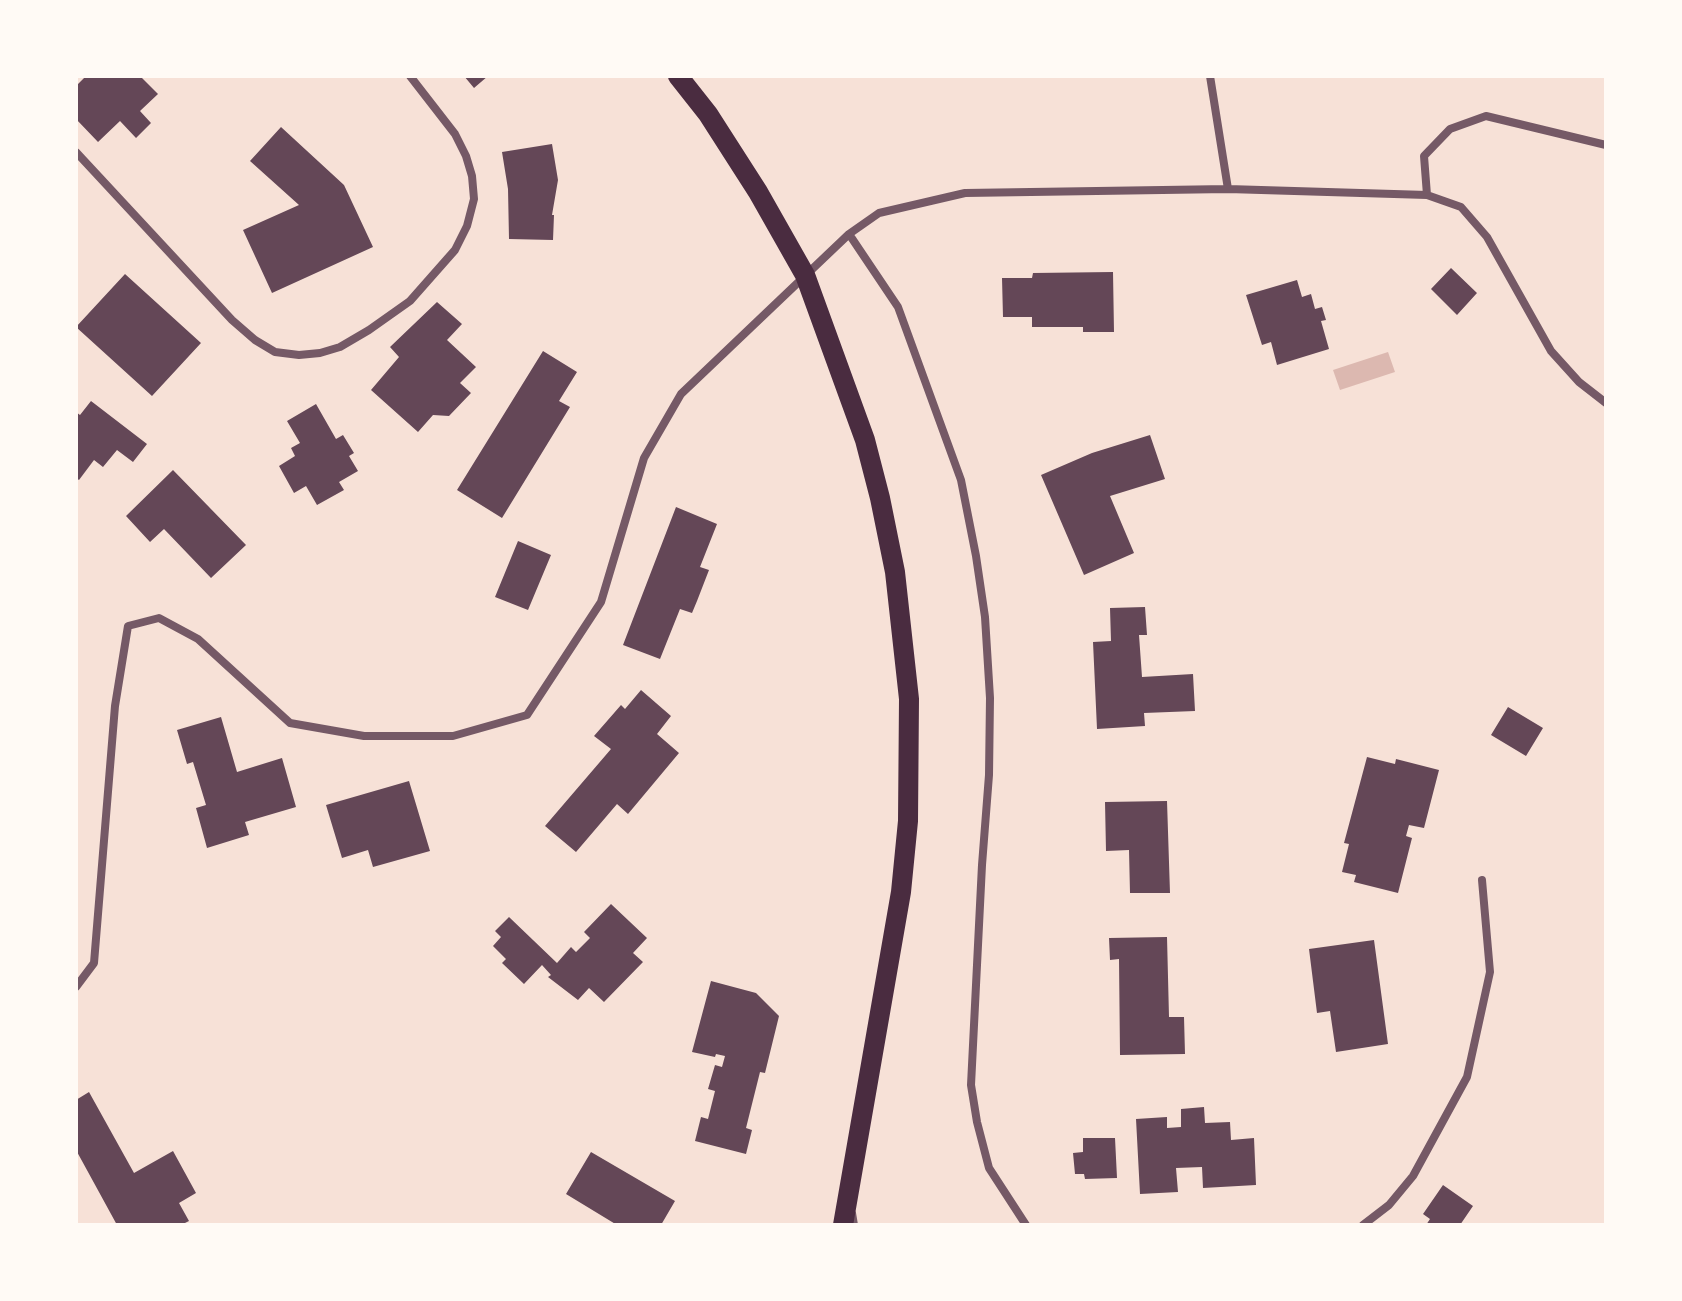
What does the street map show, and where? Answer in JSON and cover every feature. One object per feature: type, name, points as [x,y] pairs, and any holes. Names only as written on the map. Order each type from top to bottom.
[{"type":"main road","points":[[678,76],[778,223],[805,275],[865,440],[895,572],[909,699],[908,821],[901,892],[843,1225]]},
{"type":"street","points":[[76,152],[232,320],[255,340],[275,352],[299,355],[320,353],[350,341],[410,301],[455,250],[467,226],[474,199],[466,156],[455,134],[410,76]]},
{"type":"street","points":[[1210,76],[1228,189]]},
{"type":"street","points":[[1427,195],[1424,156],[1450,129],[1486,116],[1606,145]]},
{"type":"street","points":[[76,987],[94,963],[115,706],[128,626],[159,618],[198,639],[290,723],[364,736],[453,736],[527,715],[601,602],[644,458],[681,394],[849,234],[879,213],[965,193],[1228,189],[1427,195],[1461,207],[1487,237],[1551,351],[1579,382],[1606,403]]},
{"type":"street","points":[[849,234],[898,307],[961,480],[976,556],[985,617],[990,698],[989,775],[971,1085],[989,1168],[1026,1225]]},
{"type":"street","points":[[1363,1225],[1389,1205],[1413,1176],[1467,1077],[1490,972],[1482,880]]},
{"type":"lane","points":[[850,1193],[855,1225]]},
{"type":"shaded area","points":[[1388,352],[1395,372],[1340,390],[1333,370]]},
{"type":"building","points":[[86,76],[140,76],[158,94],[140,111],[151,123],[136,138],[120,121],[98,142],[76,119],[76,86]]},
{"type":"building","points":[[464,76],[488,76],[474,88]]},
{"type":"building","points":[[281,127],[344,185],[373,247],[272,293],[243,230],[299,205],[250,161]]},
{"type":"building","points":[[552,144],[558,180],[552,215],[553,240],[509,239],[508,189],[502,152]]},
{"type":"building","points":[[1451,268],[1477,293],[1457,315],[1431,289]]},
{"type":"building","points":[[1113,272],[1114,332],[1083,332],[1083,327],[1032,327],[1032,317],[1003,317],[1002,278],[1032,278],[1033,273]]},
{"type":"building","points":[[125,274],[201,343],[152,396],[76,327]]},
{"type":"building","points":[[1297,280],[1302,297],[1311,294],[1315,309],[1322,307],[1326,320],[1321,321],[1329,349],[1277,365],[1271,342],[1262,345],[1246,295]]},
{"type":"building","points":[[437,302],[462,324],[447,340],[476,367],[460,383],[471,393],[449,416],[433,415],[418,432],[371,390],[399,357],[390,347]]},
{"type":"building","points":[[543,351],[577,372],[559,401],[570,407],[502,518],[457,490]]},
{"type":"building","points":[[91,401],[147,444],[133,462],[117,450],[103,467],[94,460],[79,480],[76,478],[76,412],[80,415]]},
{"type":"building","points":[[316,404],[336,439],[343,435],[354,453],[349,456],[358,471],[339,482],[344,490],[317,505],[306,486],[294,493],[279,466],[295,456],[291,448],[300,443],[287,421]]},
{"type":"building","points":[[1150,435],[1165,479],[1110,496],[1134,553],[1084,575],[1041,475],[1092,453]]},
{"type":"building","points":[[173,470],[246,545],[211,578],[164,529],[150,542],[126,516]]},
{"type":"building","points":[[676,507],[717,524],[700,567],[709,570],[692,613],[680,609],[660,659],[623,645]]},
{"type":"building","points":[[518,541],[551,555],[528,610],[495,597]]},
{"type":"building","points":[[1145,607],[1147,635],[1139,635],[1142,677],[1193,674],[1195,711],[1144,713],[1145,726],[1097,729],[1093,642],[1111,641],[1110,608]]},
{"type":"building","points":[[641,690],[671,716],[657,734],[679,753],[628,814],[617,804],[576,852],[545,826],[611,749],[594,736],[621,705],[625,709]]},
{"type":"building","points":[[1508,707],[1543,728],[1526,756],[1491,735]]},
{"type":"building","points":[[221,717],[237,772],[282,758],[296,807],[245,822],[249,835],[207,848],[196,808],[206,805],[193,762],[187,764],[177,730]]},
{"type":"building","points":[[1367,757],[1395,764],[1396,759],[1439,770],[1424,828],[1409,825],[1406,836],[1412,838],[1398,893],[1354,882],[1356,875],[1342,872],[1349,844],[1344,843]]},
{"type":"building","points":[[409,781],[430,851],[373,867],[368,850],[342,858],[326,805]]},
{"type":"building","points":[[1167,801],[1170,893],[1130,893],[1129,850],[1106,851],[1105,802]]},
{"type":"building","points":[[611,904],[647,938],[633,953],[643,962],[604,1002],[589,988],[578,1000],[548,977],[551,975],[542,965],[524,984],[502,963],[506,959],[493,946],[501,937],[495,931],[509,917],[557,963],[571,947],[576,952],[590,938],[584,932]]},
{"type":"building","points":[[1167,937],[1169,1017],[1184,1017],[1185,1054],[1120,1055],[1119,959],[1110,960],[1109,938]]},
{"type":"building","points":[[1374,940],[1388,1044],[1336,1052],[1330,1011],[1317,1013],[1309,949]]},
{"type":"building","points":[[711,981],[756,993],[779,1016],[765,1073],[760,1072],[746,1128],[752,1130],[746,1154],[695,1141],[701,1117],[708,1119],[715,1091],[708,1089],[715,1065],[722,1067],[725,1056],[692,1052]]},
{"type":"building","points":[[89,1092],[134,1173],[173,1151],[196,1193],[179,1203],[189,1221],[181,1225],[117,1225],[76,1150],[76,1100]]},
{"type":"building","points":[[1204,1107],[1205,1123],[1230,1122],[1231,1140],[1254,1138],[1256,1185],[1203,1188],[1202,1167],[1176,1168],[1178,1192],[1140,1194],[1136,1119],[1167,1117],[1167,1128],[1181,1127],[1181,1109]]},
{"type":"building","points":[[1083,1138],[1115,1138],[1117,1178],[1085,1179],[1084,1174],[1075,1174],[1073,1153],[1083,1152]]},
{"type":"building","points":[[591,1152],[675,1201],[661,1225],[617,1225],[566,1194]]},
{"type":"building","points":[[1443,1185],[1473,1206],[1460,1225],[1426,1225],[1430,1219],[1423,1214]]}]
